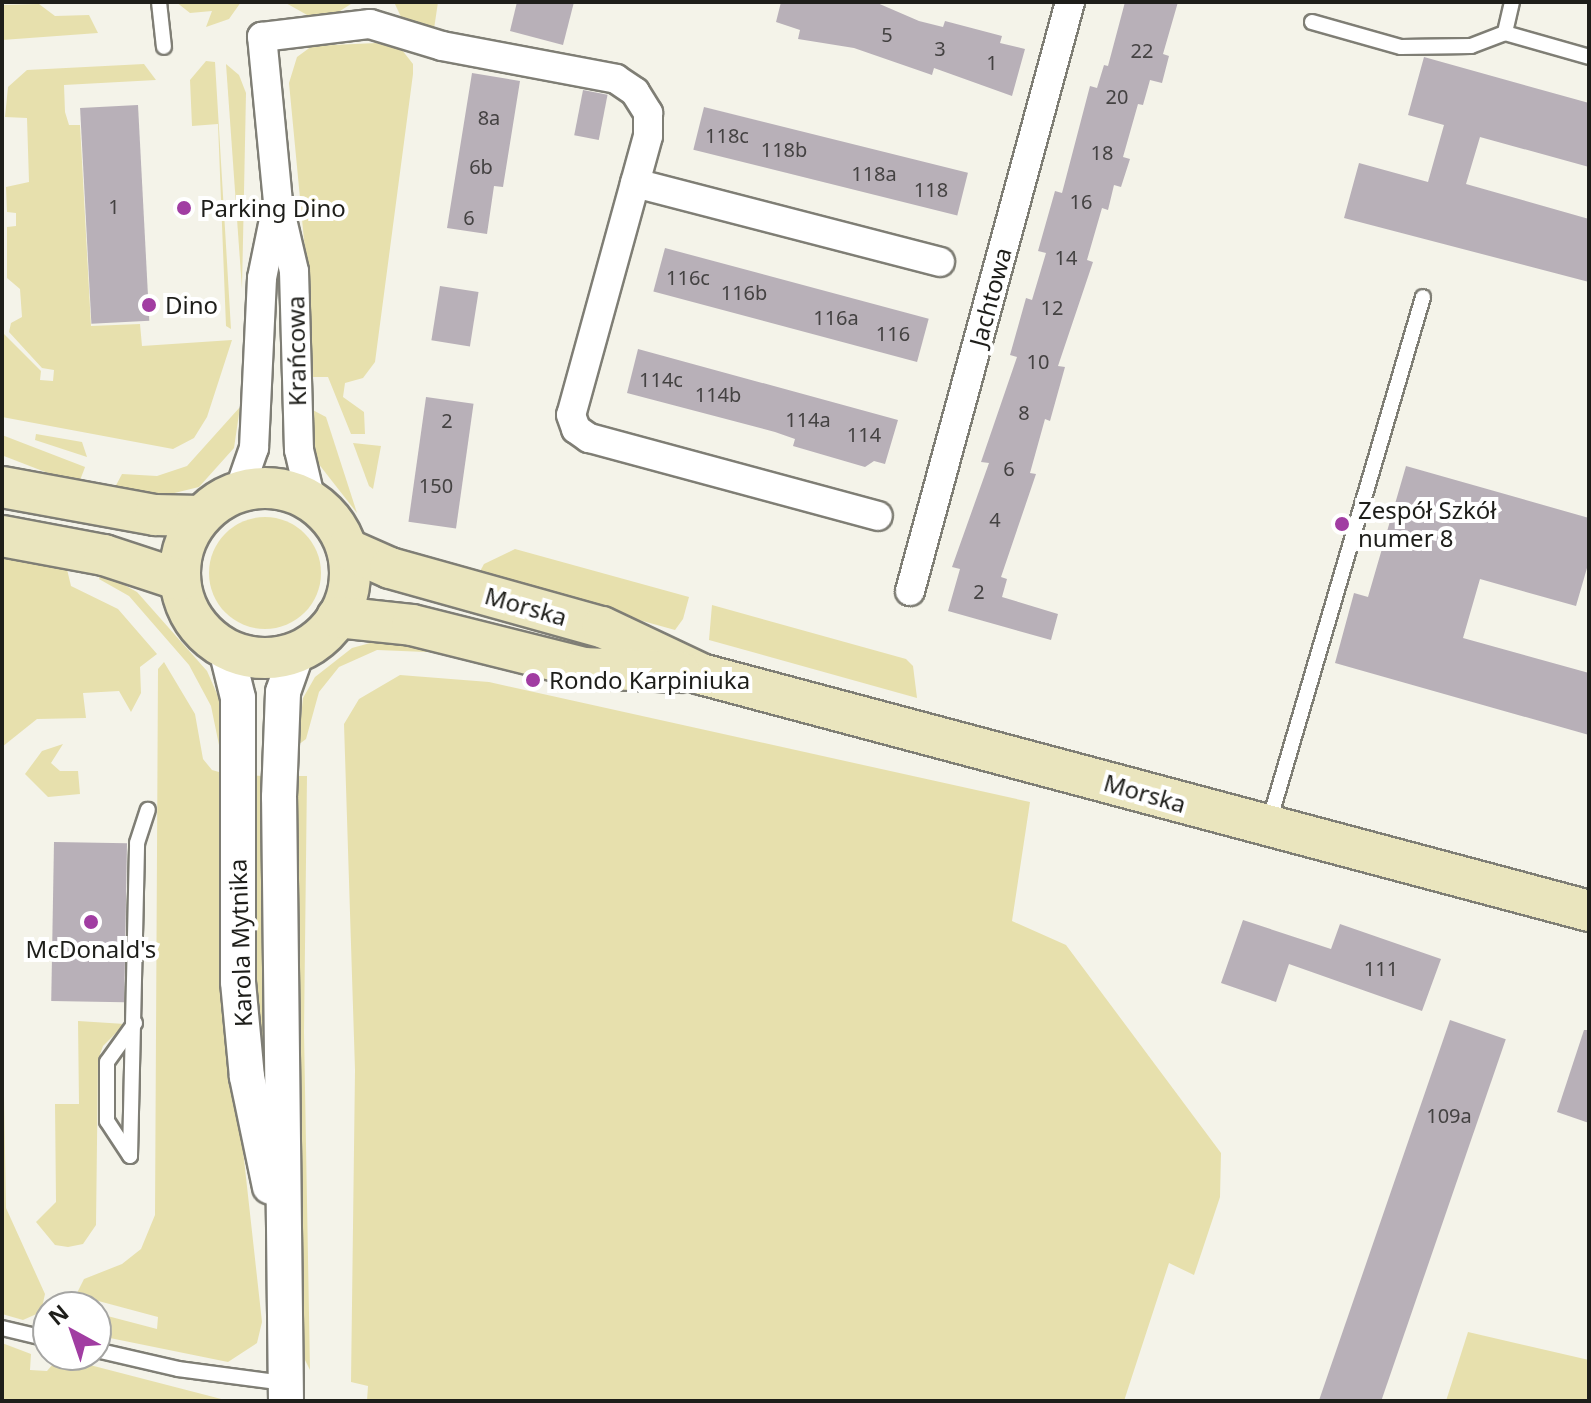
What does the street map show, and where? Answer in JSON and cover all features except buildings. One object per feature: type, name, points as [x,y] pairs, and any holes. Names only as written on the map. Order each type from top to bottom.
[{"type":"main road","points":[[2,487],[155,515],[201,516]]},
{"type":"main road","points":[[276,488],[311,501],[336,525],[347,549],[350,579],[337,617],[320,638],[297,652],[256,658],[226,649],[194,621],[180,580],[182,551],[201,516],[239,491],[276,488]]},
{"type":"main road","points":[[2,536],[104,555],[180,580]]},
{"type":"main road","name":"Morska","points":[[347,549],[390,568],[602,627],[701,674],[1589,911]]},
{"type":"main road","name":"Morska","points":[[337,617],[412,625],[584,668],[701,674]]},
{"type":"street","name":"Jachtowa","points":[[910,591],[1070,2]]},
{"type":"street","points":[[372,13],[442,46],[616,79],[635,92],[648,113],[635,183],[571,415],[576,429],[589,438],[878,516]]},
{"type":"street","name":"Krańcowa","points":[[311,501],[299,450],[294,271],[278,202],[262,37],[372,13]]},
{"type":"street","points":[[635,183],[940,262]]},
{"type":"street","name":"Krańcowa","points":[[239,491],[254,448],[262,278],[278,202]]},
{"type":"street","name":"Karola Mytnika","points":[[226,649],[238,698],[238,982],[247,1077],[281,1234]]},
{"type":"street","name":"Karola Mytnika","points":[[286,1392],[281,1234],[285,1119],[278,945],[281,720],[283,692],[297,652]]},
{"type":"lane","points":[[159,2],[164,47]]},
{"type":"lane","points":[[1505,33],[1512,2]]},
{"type":"lane","points":[[1312,22],[1401,47],[1471,46],[1505,33],[1589,57]]},
{"type":"lane","points":[[1267,827],[1423,297]]},
{"type":"lane","points":[[135,1023],[107,1062],[107,1121],[130,1156],[135,1023],[137,843],[148,810]]},
{"type":"lane","points":[[2,1328],[32,1335]]},
{"type":"lane","points":[[112,1354],[286,1392]]},
{"type":"shaded area","points":[[176,2],[241,2],[229,19],[206,27],[212,11],[190,13]]},
{"type":"shaded area","points":[[284,2],[354,2],[337,13],[309,16]]},
{"type":"shaded area","points":[[394,2],[438,2],[434,29],[402,19]]},
{"type":"shaded area","points":[[39,4],[55,16],[89,15],[98,33],[2,40],[2,5]]},
{"type":"shaded area","points":[[376,43],[402,50],[413,64],[413,74],[375,362],[363,378],[345,383],[343,397],[364,412],[365,434],[351,434],[328,377],[307,377],[308,282],[289,83],[297,57],[312,46]]},
{"type":"shaded area","points":[[206,61],[215,62],[231,329],[226,326],[218,124],[192,126],[190,80]]},
{"type":"shaded area","points":[[144,64],[156,80],[64,85],[65,112],[69,125],[80,125],[91,326],[140,324],[142,346],[232,340],[207,417],[194,438],[173,449],[2,417],[2,332],[41,371],[40,380],[53,381],[54,370],[42,368],[9,332],[11,323],[22,317],[20,289],[7,278],[7,227],[16,226],[16,213],[7,212],[6,187],[29,182],[27,118],[5,117],[8,87],[27,70]]},
{"type":"shaded area","points":[[226,64],[239,75],[246,93],[242,289]]},
{"type":"shaded area","points":[[240,407],[234,448],[199,487],[158,497],[113,491],[122,474],[157,476],[187,466]]},
{"type":"shaded area","points":[[307,407],[326,417],[357,513],[314,458]]},
{"type":"shaded area","points":[[36,434],[82,442],[87,457],[35,440]]},
{"type":"shaded area","points":[[2,435],[85,467],[78,485],[2,455]]},
{"type":"shaded area","points":[[353,443],[381,446],[373,489],[369,486]]},
{"type":"shaded area","points":[[265,517],[286,522],[304,534],[316,552],[321,573],[316,594],[304,612],[286,624],[265,629],[244,624],[226,612],[214,594],[209,573],[214,552],[226,534],[244,522]]},
{"type":"shaded area","points":[[515,549],[689,597],[683,619],[675,630],[478,575],[484,564]]},
{"type":"shaded area","points":[[2,553],[66,565],[71,586],[118,609],[157,654],[140,667],[141,693],[131,712],[119,691],[83,693],[86,718],[37,719],[2,747]]},
{"type":"shaded area","points":[[101,572],[137,592],[207,671],[225,712],[227,745],[219,745],[211,706],[189,665],[129,596],[99,579]]},
{"type":"shaded area","points":[[712,605],[906,659],[913,666],[917,698],[709,640]]},
{"type":"shaded area","points":[[381,640],[427,646],[426,652],[377,650],[339,667],[319,692],[306,739],[298,745],[303,698],[315,677],[352,648]]},
{"type":"shaded area","points":[[164,662],[195,714],[203,759],[212,770],[226,774],[235,1078],[262,1322],[257,1343],[228,1362],[112,1338],[112,1317],[157,1329],[158,1317],[112,1305],[112,1291],[78,1291],[84,1279],[122,1264],[141,1249],[155,1215],[158,669]]},
{"type":"shaded area","points":[[400,675],[489,682],[1030,802],[1012,921],[1066,945],[1221,1153],[1220,1197],[1194,1275],[1169,1263],[1124,1401],[367,1401],[368,1386],[351,1382],[355,1070],[344,724],[359,699]]},
{"type":"shaded area","points":[[63,744],[51,763],[60,771],[78,771],[80,794],[48,797],[25,774],[42,751]]},
{"type":"shaded area","points":[[249,775],[262,776],[265,1079],[252,1014]]},
{"type":"shaded area","points":[[296,776],[307,776],[304,1032],[310,1370],[302,1354]]},
{"type":"shaded area","points":[[2,981],[6,1208],[44,1291],[32,1291],[32,1316],[23,1320],[2,1314]]},
{"type":"shaded area","points":[[78,1021],[125,1024],[103,1046],[98,1060],[96,1225],[83,1244],[68,1247],[55,1245],[36,1222],[56,1202],[55,1104],[79,1104]]},
{"type":"shaded area","points":[[1468,1332],[1589,1360],[1589,1401],[1446,1401]]},
{"type":"shaded area","points":[[2,1343],[31,1354],[32,1371],[112,1371],[229,1401],[2,1401]]},
{"type":"place","name":"Parking Dino","points":[[184,208]]},
{"type":"place","name":"Dino","points":[[149,305]]},
{"type":"place","name":"Zespół Szkół numer 8","points":[[1342,524]]},
{"type":"place","name":"Rondo Karpiniuka","points":[[533,680]]},
{"type":"place","name":"McDonald's","points":[[91,922]]}]
